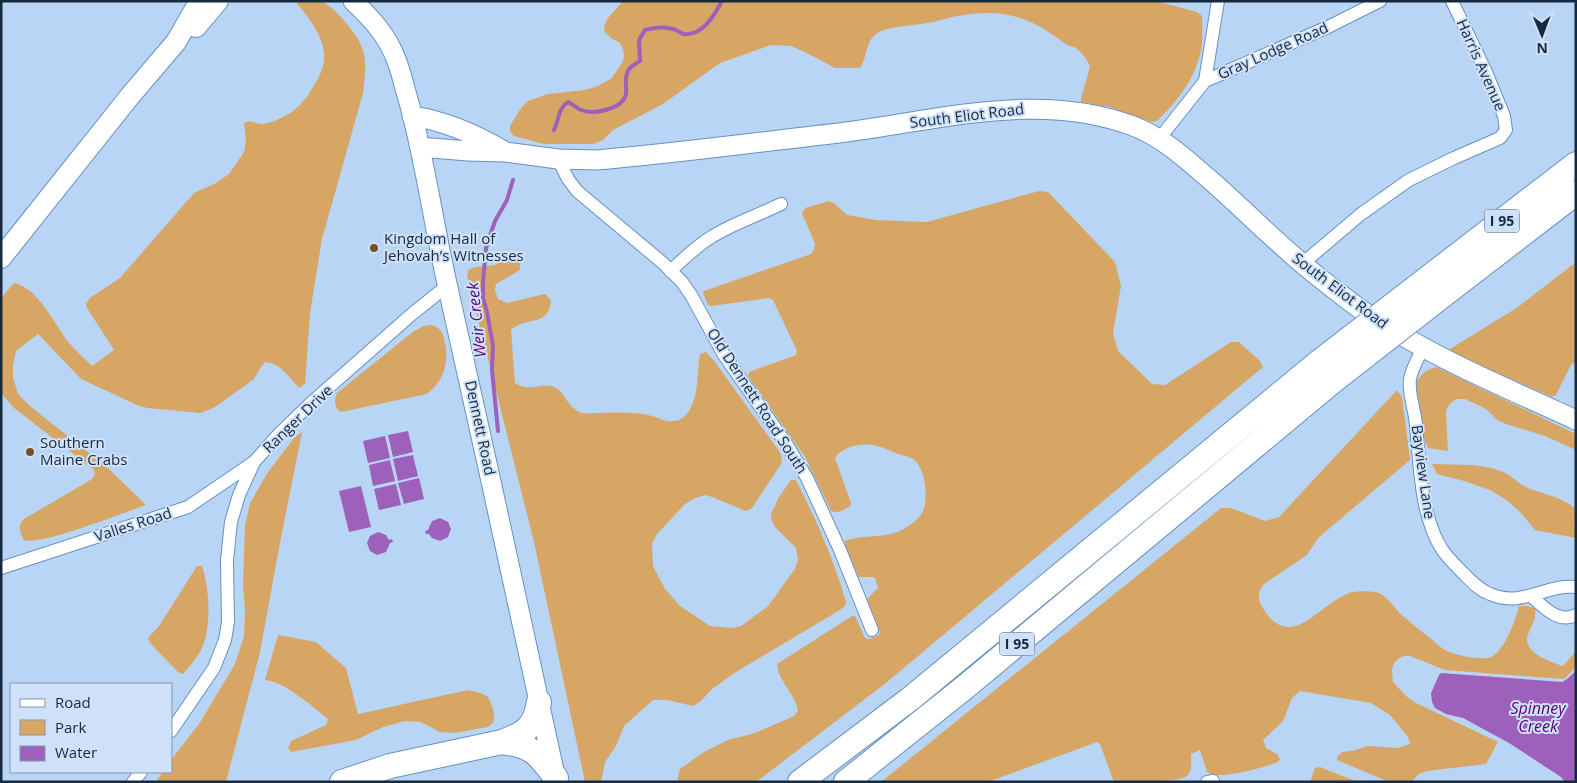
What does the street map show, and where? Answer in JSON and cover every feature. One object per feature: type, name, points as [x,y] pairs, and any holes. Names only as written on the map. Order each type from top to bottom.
[{"type":"highway","name":"I 95","points":[[800,782],[910,699],[1319,362],[1576,164]]},
{"type":"highway","name":"I 95","points":[[846,782],[964,688],[1334,381],[1576,193]]},
{"type":"highway","points":[[342,782],[390,766],[502,742],[514,737],[531,725],[535,720],[539,702]]},
{"type":"highway","points":[[502,742],[526,747],[544,762],[556,780]]},
{"type":"main road","points":[[1,258],[130,96],[176,42],[201,1]]},
{"type":"main road","points":[[176,42],[200,24],[218,1]]},
{"type":"main road","name":"Dennett Road","points":[[353,1],[374,21],[392,48],[412,116],[420,147],[447,286],[470,381],[556,780]]},
{"type":"main road","name":"South Eliot Road","points":[[420,147],[505,152],[558,159],[597,160],[840,133],[1014,109],[1083,112],[1130,124],[1159,139],[1206,176],[1302,264],[1393,331],[1423,348],[1576,420]]},
{"type":"main road","points":[[412,116],[458,127],[480,137],[505,152]]},
{"type":"street","points":[[1205,80],[1218,1]]},
{"type":"street","name":"Gray Lodge Road","points":[[1159,139],[1205,80],[1328,27],[1380,1]]},
{"type":"street","name":"Harris Avenue","points":[[1302,264],[1361,214],[1409,180],[1500,138],[1506,130],[1504,116],[1486,72],[1452,1]]},
{"type":"street","name":"Old Dennett Road South","points":[[558,159],[577,192],[664,264],[682,282],[691,295],[724,355],[787,445],[807,478],[840,550],[872,630]]},
{"type":"street","points":[[670,271],[711,237],[781,204]]},
{"type":"street","name":"Ranger Drive","points":[[172,729],[214,668],[225,640],[228,622],[227,560],[231,522],[239,495],[254,462],[311,403],[412,314],[447,286]]},
{"type":"street","name":"Bayview Lane","points":[[1423,348],[1414,365],[1409,387],[1415,412],[1425,503],[1434,532],[1450,561],[1481,589],[1498,597],[1509,599],[1531,596],[1560,587],[1576,587]]},
{"type":"street","name":"Valles Road","points":[[1,568],[188,507],[254,462]]},
{"type":"street","points":[[1531,596],[1550,613],[1557,616],[1568,618],[1576,615]]},
{"type":"green space","points":[[295,1],[320,1],[333,9],[358,40],[365,63],[363,93],[322,239],[310,313],[305,384],[299,388],[280,368],[265,362],[254,379],[215,407],[201,413],[147,408],[81,379],[38,334],[16,351],[13,378],[18,394],[30,406],[109,469],[146,505],[65,533],[33,541],[24,540],[20,532],[20,526],[24,519],[92,479],[95,474],[93,469],[14,408],[1,393],[1,298],[14,283],[23,286],[39,300],[70,344],[92,366],[114,350],[87,308],[86,304],[90,298],[120,278],[194,193],[216,183],[229,174],[244,152],[246,140],[244,123],[249,121],[265,124],[296,109],[319,77],[324,57],[321,40],[307,15]]},
{"type":"green space","points":[[623,1],[1156,1],[1197,12],[1202,16],[1202,41],[1200,55],[1192,76],[1180,96],[1157,121],[1151,122],[1110,107],[1081,103],[1090,66],[1081,52],[1038,25],[1013,16],[987,13],[957,16],[879,32],[871,39],[860,68],[835,68],[791,46],[771,45],[720,63],[663,104],[613,130],[603,140],[593,144],[544,144],[514,136],[510,132],[510,126],[521,108],[528,101],[548,94],[585,90],[598,86],[612,78],[623,61],[624,55],[619,42],[612,39],[605,32],[604,26],[608,18]]},
{"type":"green space","points":[[1039,191],[1048,192],[1115,262],[1121,286],[1113,333],[1118,351],[1152,384],[1165,385],[1231,342],[1239,342],[1260,361],[1263,367],[886,683],[756,782],[677,782],[680,769],[704,752],[728,740],[755,733],[794,716],[798,710],[780,676],[777,664],[852,616],[855,616],[865,638],[869,639],[879,635],[880,632],[867,599],[878,588],[875,578],[859,577],[844,545],[845,541],[888,535],[902,530],[913,523],[922,513],[926,493],[921,469],[913,459],[879,446],[863,445],[852,447],[842,451],[835,458],[851,503],[850,506],[843,510],[831,511],[805,457],[748,376],[749,372],[796,355],[797,351],[773,300],[769,298],[711,306],[708,305],[703,293],[704,291],[811,254],[815,244],[802,213],[805,208],[829,201],[847,215],[876,220],[927,222]]},
{"type":"green space","points":[[512,256],[517,258],[520,270],[496,284],[495,290],[498,299],[507,303],[545,294],[551,300],[549,309],[542,318],[524,323],[511,330],[515,383],[525,387],[554,387],[561,392],[577,411],[582,413],[635,413],[666,421],[674,421],[685,416],[694,401],[700,354],[706,352],[779,451],[782,458],[781,464],[752,508],[746,511],[705,495],[685,504],[657,534],[652,544],[653,566],[665,589],[680,606],[710,626],[732,628],[741,626],[768,606],[795,569],[798,560],[796,548],[775,527],[771,519],[771,514],[779,497],[791,480],[796,480],[817,525],[830,555],[846,602],[845,606],[840,610],[736,672],[712,689],[701,701],[693,706],[667,700],[653,700],[624,726],[616,746],[605,762],[601,782],[585,782],[534,542],[467,275],[469,269],[495,265]]},
{"type":"green space","points":[[1576,262],[1576,362],[1571,365],[1556,395],[1552,397],[1450,352],[1450,349],[1518,307]]},
{"type":"green space","points":[[432,325],[443,334],[446,350],[444,371],[433,389],[427,394],[341,412],[337,408],[335,398],[337,393],[414,331],[424,326]]},
{"type":"green space","points":[[1436,367],[1576,434],[1576,450],[1545,436],[1506,424],[1496,419],[1486,409],[1465,399],[1456,399],[1447,408],[1448,451],[1428,448],[1425,442],[1416,383],[1424,373]]},
{"type":"green space","points":[[1397,390],[1402,397],[1410,460],[1318,538],[1307,555],[1264,584],[1259,593],[1259,599],[1272,620],[1283,626],[1294,626],[1305,622],[1352,592],[1380,593],[1387,598],[1399,613],[1439,646],[1455,654],[1476,658],[1489,658],[1498,652],[1506,640],[1519,606],[1535,608],[1534,619],[1527,638],[1528,644],[1534,653],[1562,666],[1576,651],[1576,667],[1564,679],[1445,670],[1410,656],[1399,658],[1394,663],[1392,670],[1393,682],[1406,696],[1414,702],[1498,742],[1486,764],[1427,771],[1419,774],[1411,782],[1389,782],[1337,760],[1337,757],[1342,752],[1368,746],[1397,748],[1410,744],[1408,737],[1390,715],[1371,703],[1300,691],[1292,698],[1283,721],[1263,740],[1266,748],[1277,754],[1280,759],[1278,762],[1248,771],[1224,775],[1209,773],[1200,750],[1191,754],[1190,771],[1187,776],[1182,778],[1153,782],[1114,782],[1100,744],[1097,742],[988,782],[881,782],[1221,508],[1231,508],[1265,521],[1279,517]]},
{"type":"green space","points":[[302,432],[260,652],[226,782],[155,782],[162,773],[172,773],[172,759],[199,724],[235,664],[244,636],[245,525],[250,503],[268,472],[294,438]]},
{"type":"green space","points":[[1432,464],[1493,468],[1505,473],[1530,489],[1566,502],[1576,509],[1574,527],[1576,538],[1535,530],[1520,512],[1505,499],[1490,490],[1437,474]]},
{"type":"green space","points":[[197,566],[202,566],[207,586],[208,621],[204,643],[200,652],[183,674],[179,673],[150,643],[148,638],[159,626]]},
{"type":"green space","points":[[278,635],[316,642],[346,668],[358,714],[468,690],[488,697],[493,708],[493,723],[488,727],[455,733],[439,732],[420,722],[405,721],[383,727],[356,740],[291,752],[288,748],[291,741],[326,725],[328,719],[281,685],[265,680]]},
{"type":"green space","points":[[1320,767],[1358,782],[1310,782],[1315,768]]},
{"type":"water","points":[[408,431],[413,452],[393,457],[388,435]]},
{"type":"water","points":[[385,436],[390,458],[368,463],[363,441]]},
{"type":"water","points":[[413,455],[418,476],[398,481],[393,459]]},
{"type":"water","points":[[390,460],[395,481],[373,486],[369,465]]},
{"type":"water","points":[[419,478],[424,499],[404,504],[398,483]]},
{"type":"water","points":[[396,484],[401,505],[379,510],[374,489]]},
{"type":"water","points":[[361,486],[371,527],[349,532],[339,491]]},
{"type":"water","points":[[440,518],[448,522],[451,529],[448,537],[440,541],[426,534],[425,531],[428,530],[432,521]]},
{"type":"water","points":[[378,532],[386,535],[389,540],[392,539],[393,542],[390,543],[386,552],[377,555],[370,551],[367,543],[370,536]]},
{"type":"water","name":"Spinney Creek","points":[[1576,671],[1576,782],[1565,782],[1561,777],[1509,743],[1463,718],[1446,714],[1435,708],[1432,702],[1431,693],[1441,673],[1562,682]]},
{"type":"waterway","name":"Weir Creek","points":[[554,130],[560,111],[568,102],[581,110],[593,112],[607,110],[620,104],[626,94],[627,74],[630,68],[640,61],[639,40],[645,30],[666,28],[674,29],[684,34],[697,32],[708,23],[722,1]]},
{"type":"waterway","name":"Weir Creek","points":[[498,431],[492,370],[493,346],[483,298],[483,283],[486,248],[495,221],[507,200],[513,180]]},
{"type":"place","name":"Kingdom Hall of Jehovah’s Witnesses","points":[[374,248]]},
{"type":"place","name":"Southern Maine Crabs","points":[[30,452]]}]
